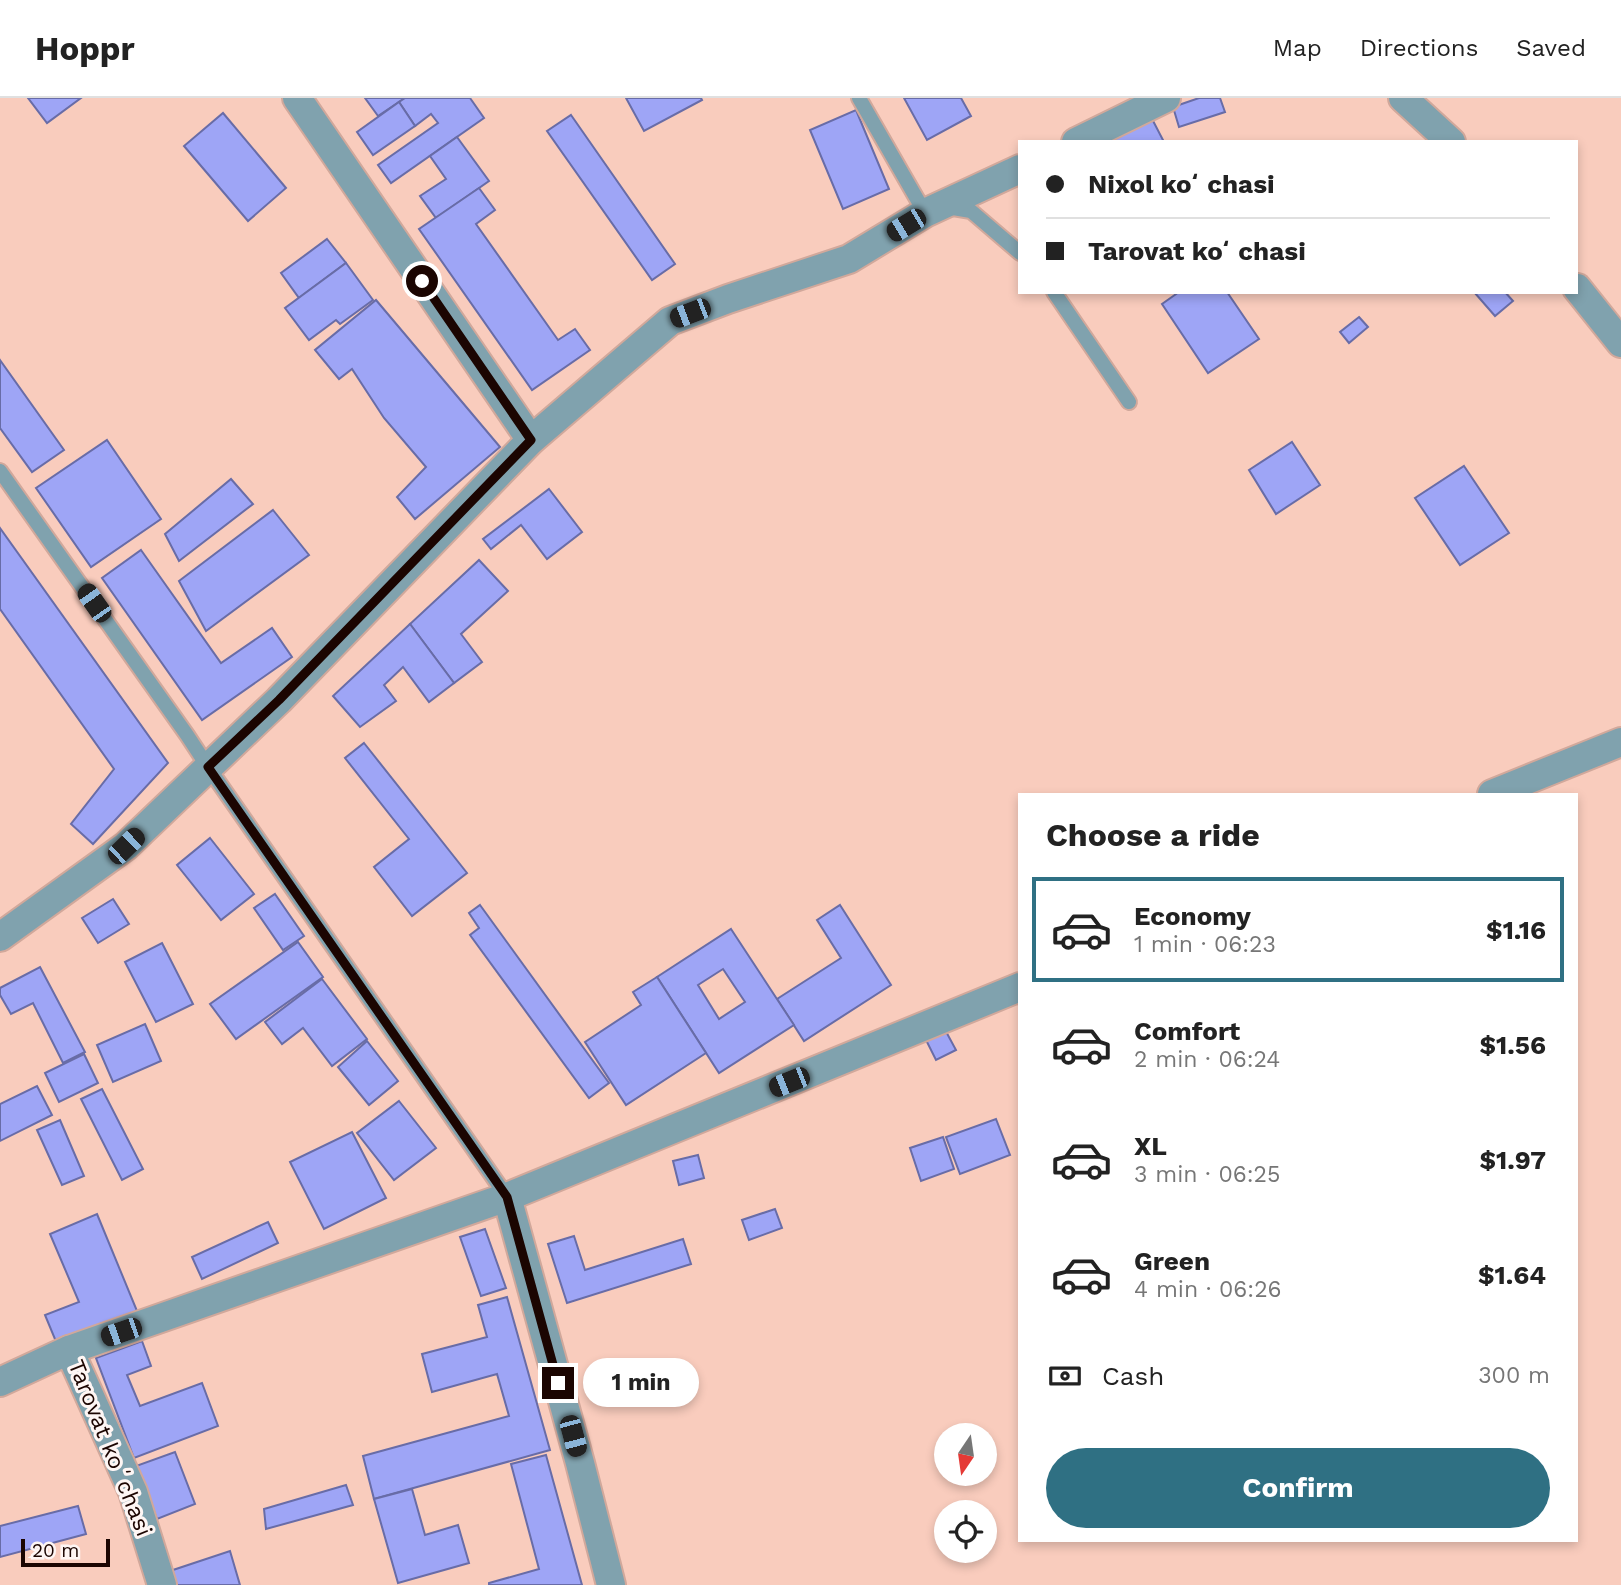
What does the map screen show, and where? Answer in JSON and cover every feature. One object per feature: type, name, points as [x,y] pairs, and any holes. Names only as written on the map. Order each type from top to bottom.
[{"type":"street","points":[[298,98],[531,440]]},
{"type":"street","points":[[1080,140],[1166,98]]},
{"type":"street","points":[[1403,98],[1449,140]]},
{"type":"street","points":[[0,937],[126,846],[279,700],[531,440],[670,321],[849,259],[933,210],[1018,170]]},
{"type":"street","points":[[1578,289],[1621,343]]},
{"type":"street","points":[[1494,793],[1621,742]]},
{"type":"street","points":[[0,1382],[69,1350],[507,1197],[1018,988]]},
{"type":"street","points":[[507,1197],[611,1585]]},
{"type":"street","name":"Tarovat koʻchasi","points":[[69,1350],[133,1492],[162,1585]]},
{"type":"lane","points":[[859,98],[933,210],[971,211],[1018,251]]},
{"type":"lane","points":[[1055,294],[1129,402]]},
{"type":"lane","points":[[0,471],[187,735],[507,1197]]},
{"type":"building","points":[[28,98],[81,98],[47,123]]},
{"type":"building","points":[[365,98],[405,98],[378,116]]},
{"type":"building","points":[[405,98],[470,98],[484,118],[391,183],[378,165],[438,123],[431,114],[415,126],[399,102]]},
{"type":"building","points":[[626,98],[701,98],[702,100],[644,131]]},
{"type":"building","points":[[904,98],[961,98],[971,116],[927,140]]},
{"type":"building","points":[[1199,98],[1220,98],[1225,112],[1179,127],[1173,107]]},
{"type":"building","points":[[399,102],[415,126],[373,155],[357,132]]},
{"type":"building","points":[[856,110],[889,189],[843,209],[810,130]]},
{"type":"building","points":[[223,113],[286,188],[248,221],[184,146]]},
{"type":"building","points":[[571,115],[675,264],[652,280],[547,131]]},
{"type":"building","points":[[1150,115],[1163,140],[1101,140]]},
{"type":"building","points":[[457,137],[489,181],[436,218],[420,196],[446,179],[430,156]]},
{"type":"building","points":[[479,188],[495,210],[476,224],[558,340],[575,329],[590,350],[532,390],[419,229]]},
{"type":"building","points":[[327,239],[346,263],[299,298],[281,273]]},
{"type":"building","points":[[346,263],[373,300],[340,324],[336,320],[309,340],[285,308]]},
{"type":"building","points":[[1176,294],[1228,294],[1259,339],[1208,373],[1162,304]]},
{"type":"building","points":[[1476,294],[1507,294],[1513,301],[1495,316]]},
{"type":"building","points":[[376,300],[500,447],[415,519],[397,497],[426,467],[384,418],[352,369],[339,379],[315,350]]},
{"type":"building","points":[[1359,317],[1368,327],[1349,343],[1340,332]]},
{"type":"building","points":[[0,360],[64,450],[32,472],[0,428]]},
{"type":"building","points":[[107,440],[161,519],[91,567],[36,488]]},
{"type":"building","points":[[1292,442],[1320,485],[1276,514],[1249,470]]},
{"type":"building","points":[[1464,466],[1509,533],[1460,565],[1415,498]]},
{"type":"building","points":[[231,479],[253,504],[179,561],[165,534]]},
{"type":"building","points":[[549,489],[582,532],[547,559],[521,525],[491,549],[483,539]]},
{"type":"building","points":[[273,510],[309,555],[206,631],[179,581]]},
{"type":"building","points":[[0,528],[168,763],[93,844],[71,824],[114,769],[0,609]]},
{"type":"building","points":[[141,550],[221,663],[272,628],[292,657],[202,720],[102,578]]},
{"type":"building","points":[[479,560],[508,591],[461,634],[482,662],[454,683],[410,624]]},
{"type":"building","points":[[410,624],[454,683],[429,702],[403,667],[384,685],[396,701],[360,727],[333,696]]},
{"type":"building","points":[[364,743],[467,873],[412,916],[374,867],[409,839],[345,758]]},
{"type":"building","points":[[210,838],[254,894],[221,920],[177,865]]},
{"type":"building","points":[[275,894],[304,936],[283,950],[254,908]]},
{"type":"building","points":[[113,899],[129,924],[98,943],[82,918]]},
{"type":"building","points":[[480,905],[609,1083],[589,1098],[470,935],[479,928],[469,913]]},
{"type":"building","points":[[840,905],[891,985],[804,1041],[777,999],[841,958],[817,920]]},
{"type":"building","points":[[731,929],[794,1025],[719,1073],[657,977]],"holes":[[[723,969],[745,1002],[719,1019],[698,985]]]},
{"type":"building","points":[[298,942],[323,977],[236,1039],[210,1004]]},
{"type":"building","points":[[162,943],[193,1004],[156,1022],[125,962]]},
{"type":"building","points":[[40,967],[85,1052],[63,1063],[33,1003],[11,1014],[0,995],[0,988]]},
{"type":"building","points":[[657,977],[706,1053],[626,1105],[585,1042],[641,1005],[633,992]]},
{"type":"building","points":[[322,979],[367,1039],[332,1066],[303,1028],[282,1044],[265,1022]]},
{"type":"building","points":[[145,1024],[161,1061],[113,1082],[97,1045]]},
{"type":"building","points":[[943,1026],[956,1050],[936,1060],[924,1036]]},
{"type":"building","points":[[367,1041],[398,1081],[369,1105],[338,1067]]},
{"type":"building","points":[[84,1054],[98,1083],[59,1102],[45,1073]]},
{"type":"building","points":[[37,1086],[52,1115],[0,1141],[0,1104]]},
{"type":"building","points":[[102,1089],[143,1169],[122,1180],[81,1099]]},
{"type":"building","points":[[399,1101],[436,1148],[394,1180],[357,1133]]},
{"type":"building","points":[[996,1119],[1010,1155],[960,1174],[946,1137]]},
{"type":"building","points":[[60,1120],[84,1176],[62,1185],[37,1130]]},
{"type":"building","points":[[352,1132],[386,1198],[324,1229],[290,1162]]},
{"type":"building","points":[[943,1137],[954,1169],[921,1181],[910,1148]]},
{"type":"building","points":[[698,1155],[704,1178],[679,1185],[673,1161]]},
{"type":"building","points":[[775,1209],[782,1228],[749,1240],[742,1220]]},
{"type":"building","points":[[97,1214],[137,1311],[57,1344],[45,1315],[79,1302],[50,1234]]},
{"type":"building","points":[[268,1222],[278,1243],[202,1279],[192,1257]]},
{"type":"building","points":[[485,1229],[506,1288],[481,1296],[460,1237]]},
{"type":"building","points":[[574,1236],[585,1270],[683,1239],[691,1264],[567,1303],[548,1244]]},
{"type":"building","points":[[507,1297],[550,1450],[374,1499],[363,1456],[509,1416],[497,1374],[432,1392],[422,1354],[487,1337],[478,1305]]},
{"type":"building","points":[[142,1341],[151,1366],[127,1375],[140,1406],[202,1383],[218,1426],[134,1458],[96,1358]]},
{"type":"building","points":[[175,1452],[195,1504],[157,1519],[136,1466]]},
{"type":"building","points":[[546,1455],[582,1585],[489,1585],[539,1569],[511,1464]]},
{"type":"building","points":[[346,1485],[353,1505],[266,1529],[264,1509]]},
{"type":"building","points":[[412,1489],[425,1535],[458,1525],[469,1563],[398,1583],[374,1499]]},
{"type":"building","points":[[78,1506],[86,1534],[0,1557],[0,1526]]},
{"type":"building","points":[[230,1551],[240,1585],[174,1585],[170,1571]]},
{"type":"route","points":[[422,281],[531,440],[279,700],[208,767],[507,1197],[558,1383]]}]
